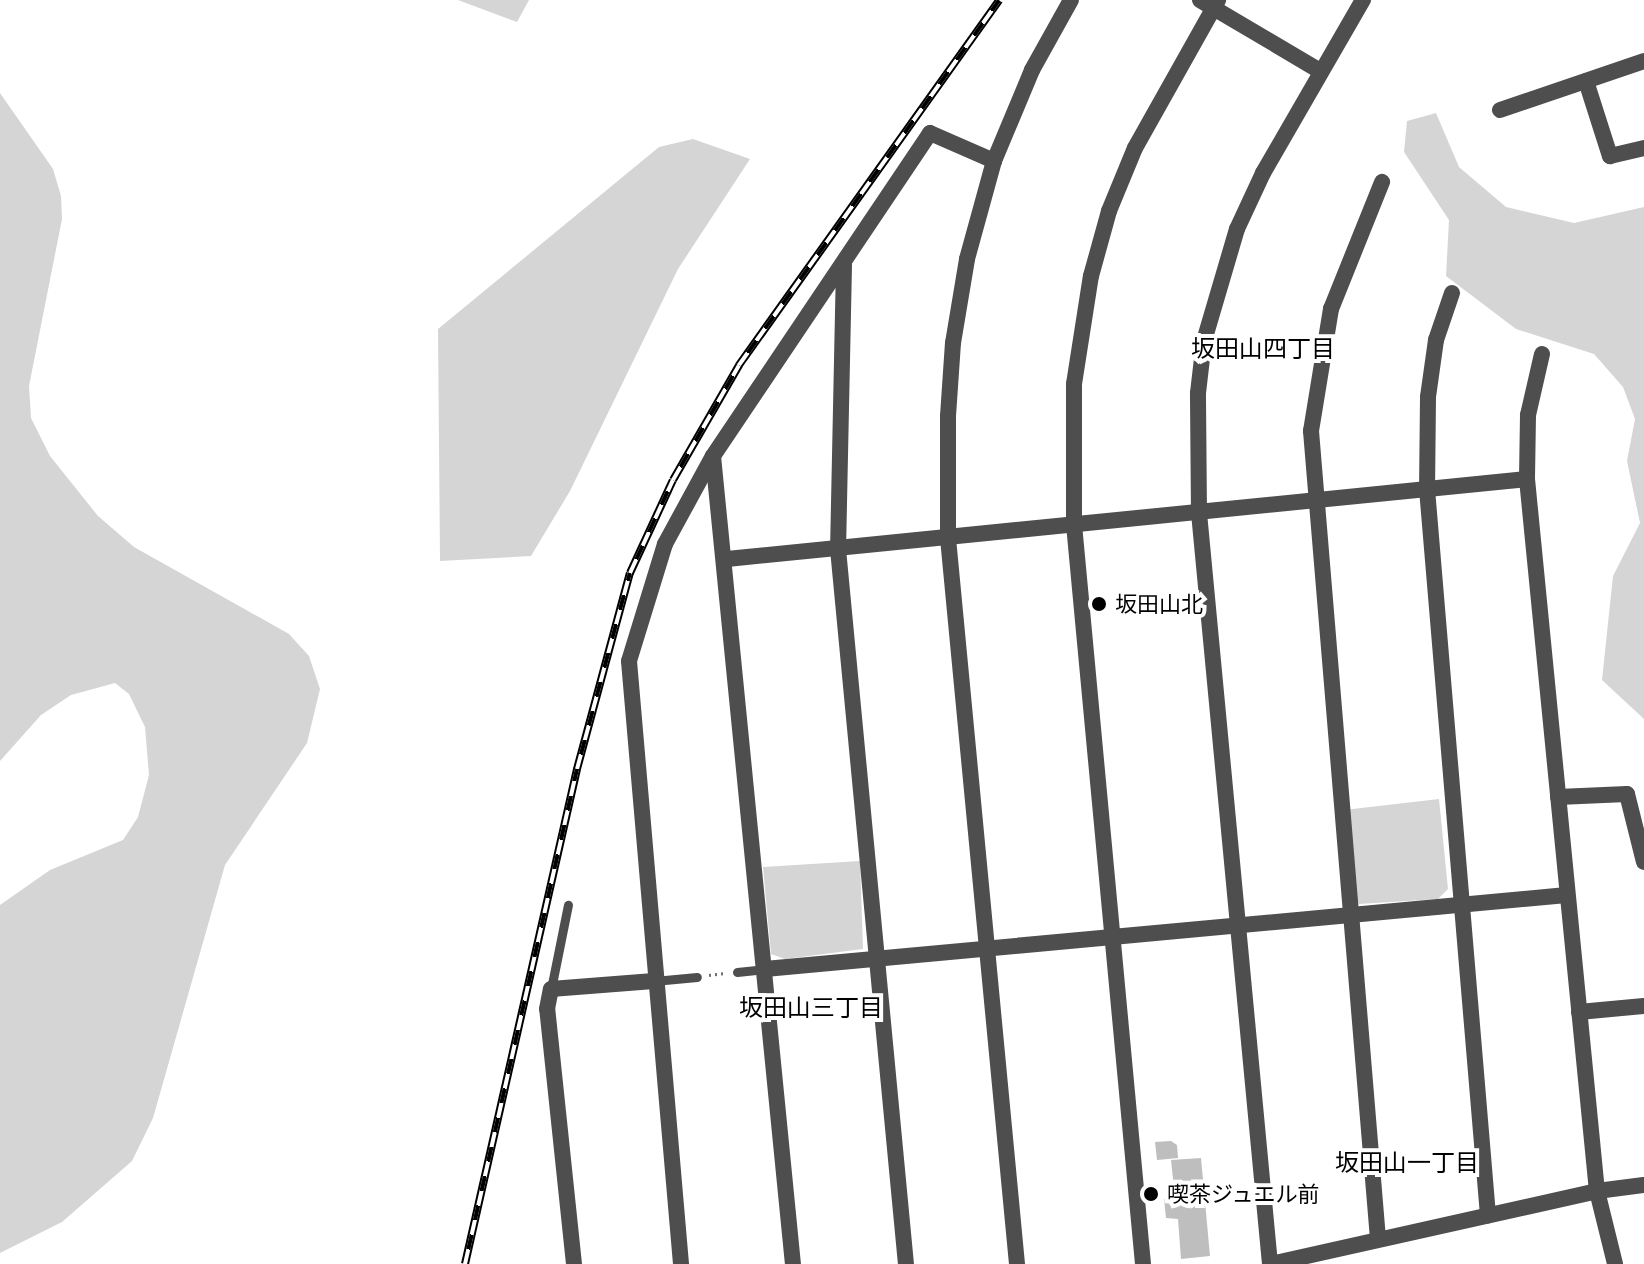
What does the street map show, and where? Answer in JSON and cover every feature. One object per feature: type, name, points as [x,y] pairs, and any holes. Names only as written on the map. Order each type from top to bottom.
[{"type":"street","points":[[1017,1264],[948,538],[946,480],[953,343],[967,259],[994,161],[1032,70],[1071,0]]},
{"type":"street","points":[[1363,0],[1263,173],[1218,285],[1198,393],[1199,513],[1271,1264],[1597,1191],[1644,1185]]},
{"type":"street","points":[[1143,1264],[1074,525],[1074,384],[1091,276],[1109,211],[1135,148],[1210,3],[1320,71]]},
{"type":"street","points":[[1500,110],[1644,61]]},
{"type":"street","points":[[1586,81],[1610,156],[1644,148]]},
{"type":"street","points":[[681,1264],[654,981],[629,661],[665,544],[713,456],[930,133],[994,161]]},
{"type":"street","points":[[1378,1239],[1313,500],[1313,407],[1331,309],[1382,182]]},
{"type":"street","points":[[844,263],[838,549],[906,1264]]},
{"type":"street","points":[[1452,293],[1436,340],[1428,397],[1427,489],[1488,1215]]},
{"type":"street","points":[[1542,354],[1528,415],[1527,479],[1597,1191],[1615,1264]]},
{"type":"street","points":[[713,456],[727,559],[793,1264]]},
{"type":"street","points":[[727,559],[1527,479]]},
{"type":"street","points":[[1558,797],[1627,794],[1644,862]]},
{"type":"street","points":[[765,969],[1567,895]]},
{"type":"street","points":[[574,1264],[547,1009],[551,989],[654,981]]},
{"type":"street","points":[[1579,1012],[1644,1006]]},
{"type":"lane","points":[[551,989],[568,905]]},
{"type":"lane","points":[[737,972],[765,969]]},
{"type":"lane","points":[[654,981],[697,977]]},
{"type":"path","points":[[697,977],[737,972]]},
{"type":"shaded area","points":[[458,0],[529,0],[517,22]]},
{"type":"shaded area","points":[[0,93],[53,169],[61,196],[62,219],[29,386],[31,418],[50,456],[98,516],[134,547],[289,634],[309,656],[320,689],[307,743],[225,865],[153,1118],[132,1161],[62,1222],[0,1253],[0,905],[50,870],[123,840],[138,817],[149,775],[145,727],[129,694],[115,683],[71,695],[41,715],[0,761]]},
{"type":"shaded area","points":[[1436,113],[1459,167],[1506,207],[1574,223],[1644,207],[1644,719],[1602,680],[1613,576],[1640,523],[1627,461],[1635,419],[1623,387],[1594,354],[1516,329],[1446,276],[1449,220],[1404,152],[1407,121]]},
{"type":"shaded area","points":[[693,139],[750,159],[678,269],[570,491],[531,556],[440,561],[438,329],[659,147]]},
{"type":"shaded area","points":[[1439,799],[1448,889],[1438,899],[1359,904],[1351,895],[1344,810]]},
{"type":"shaded area","points":[[860,861],[863,949],[785,959],[771,954],[763,867]]},
{"type":"building","points":[[1171,1141],[1177,1145],[1178,1158],[1157,1160],[1155,1142]]},
{"type":"building","points":[[1201,1158],[1210,1256],[1181,1259],[1178,1219],[1166,1218],[1164,1199],[1175,1198],[1171,1160]]},
{"type":"railway","points":[[465,1264],[577,769],[630,573],[673,480],[739,365],[999,0]]},
{"type":"place","name":"坂田山北","points":[[1099,604]]},
{"type":"place","name":"喫茶ジュエル前","points":[[1151,1194]]},
{"type":"district","name":"坂田山四丁目","points":[[1263,349]]},
{"type":"district","name":"坂田山三丁目","points":[[811,1008]]},
{"type":"district","name":"坂田山一丁目","points":[[1407,1163]]}]
